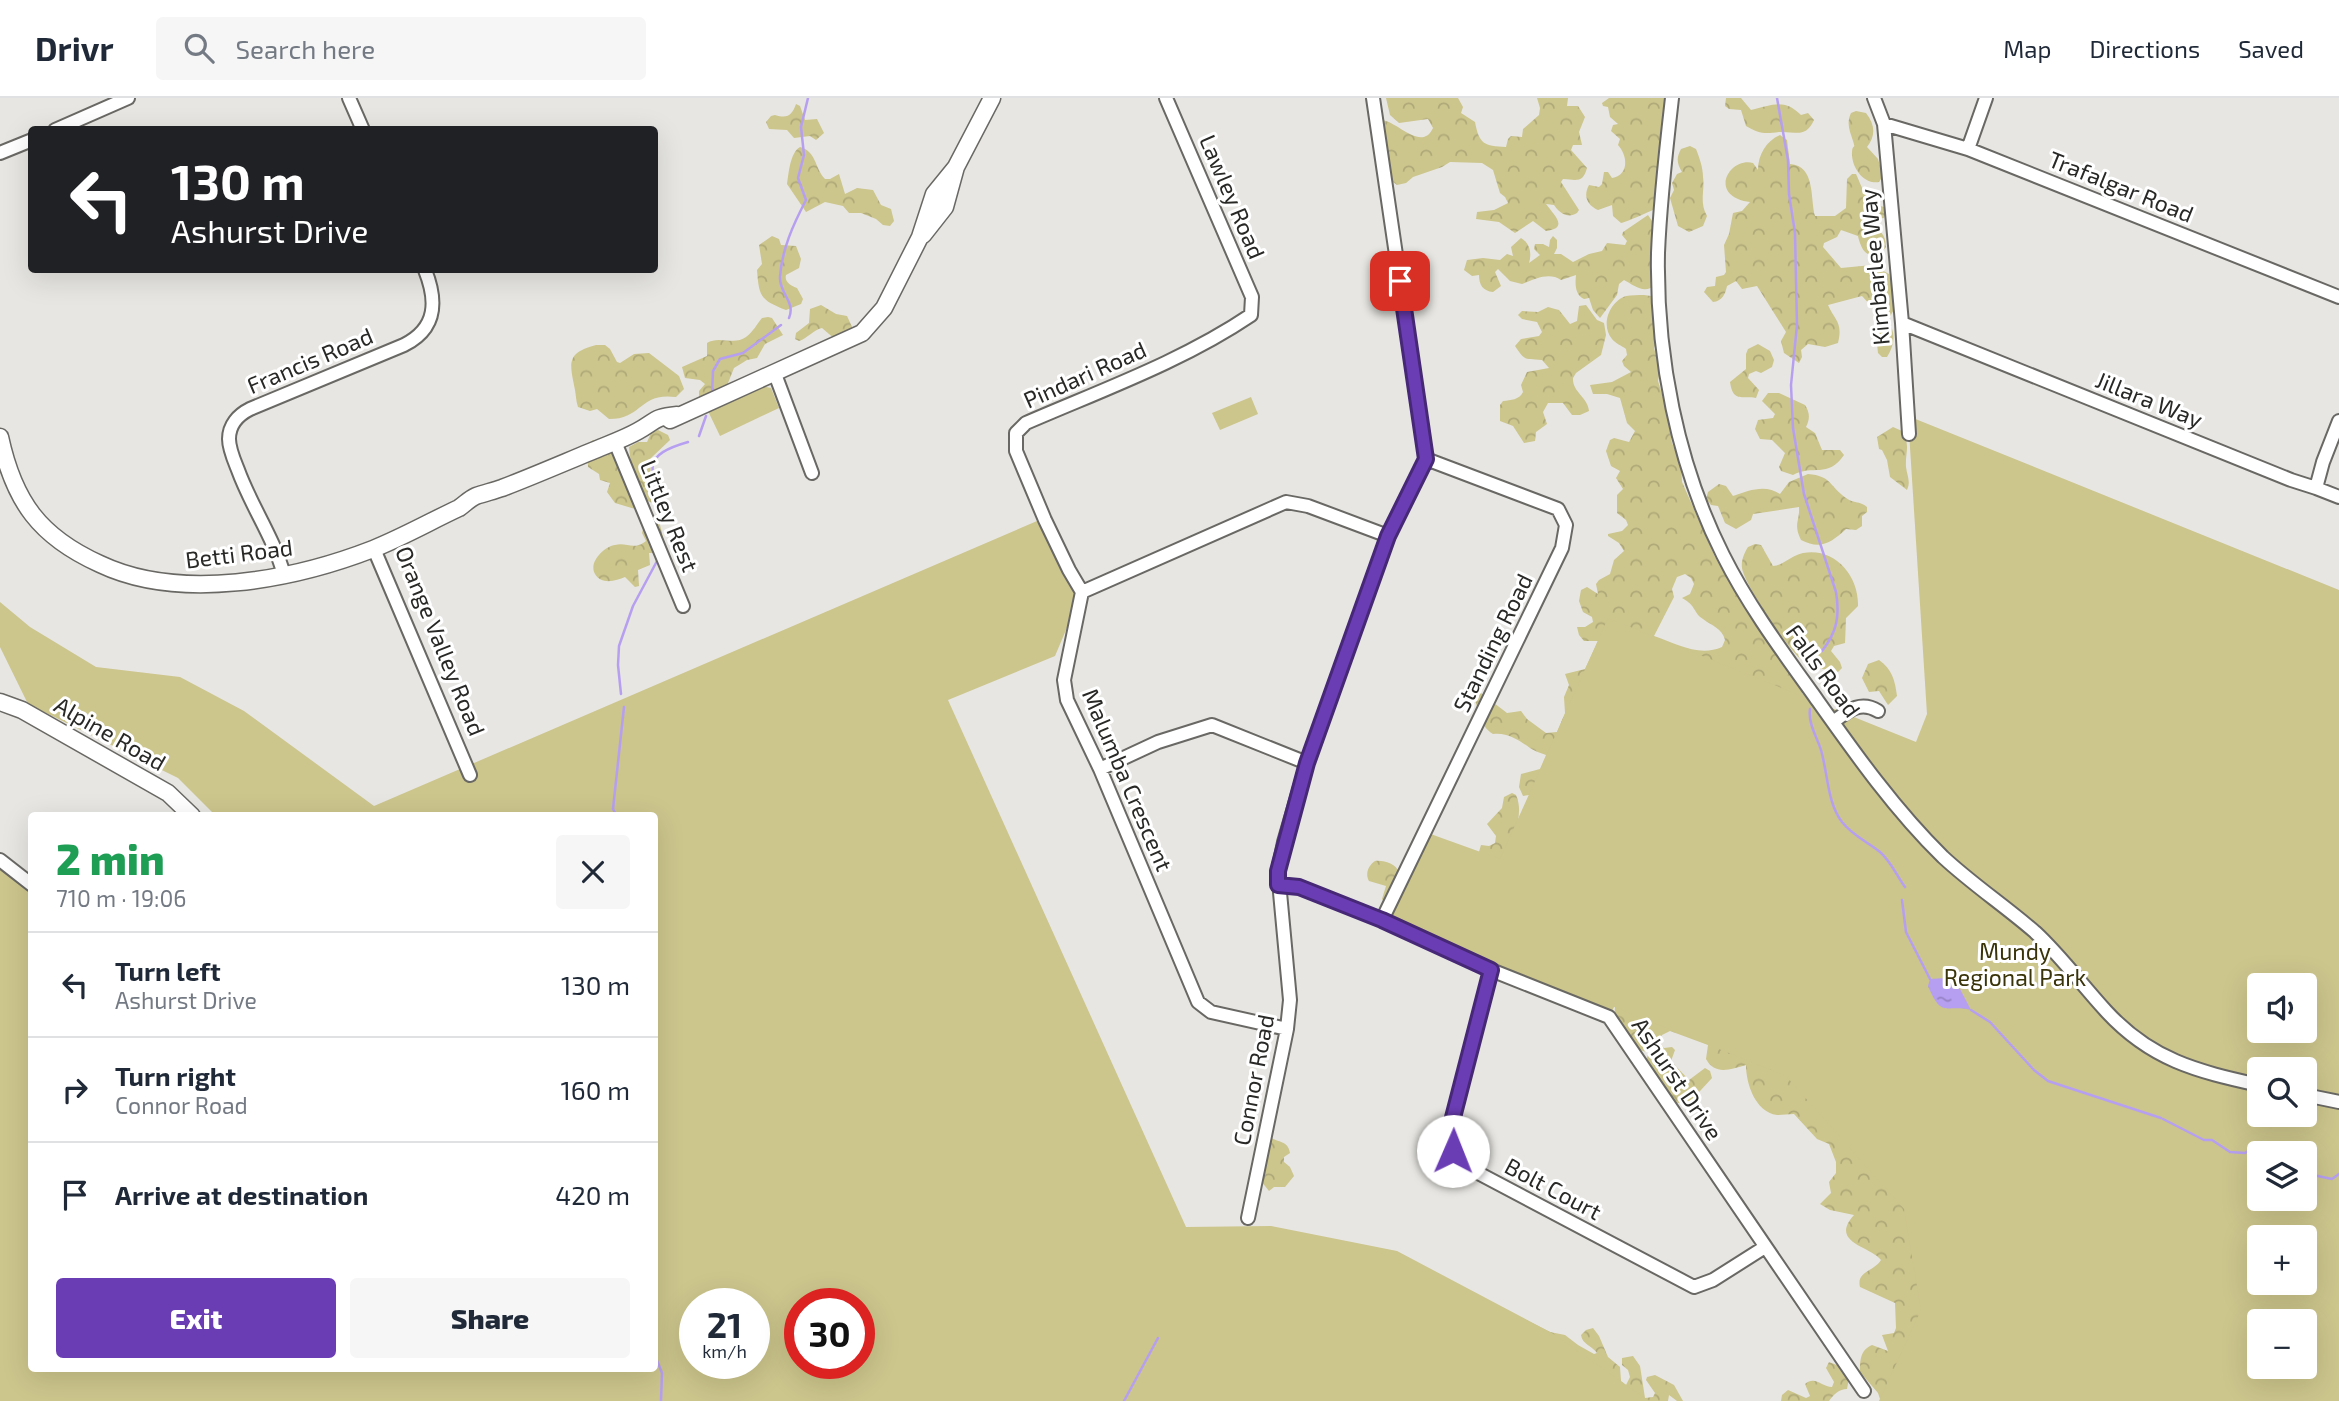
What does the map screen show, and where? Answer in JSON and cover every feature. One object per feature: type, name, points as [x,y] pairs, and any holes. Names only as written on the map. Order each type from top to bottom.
[{"type":"street","points":[[64,126],[128,98]]},
{"type":"street","points":[[349,98],[361,126]]},
{"type":"street","name":"Orange Valley Road","points":[[470,775],[374,549],[439,518],[456,515],[499,489],[619,440],[643,435],[653,426],[862,334],[884,308],[920,237],[934,194],[956,167],[992,98]]},
{"type":"street","name":"Lawley Road","points":[[1166,98],[1252,297],[1251,315]]},
{"type":"street","points":[[1373,98],[1426,459]]},
{"type":"street","name":"Falls Road","points":[[1672,98],[1663,171],[1658,256],[1663,351],[1681,443],[1698,495],[1723,555],[1763,623],[1833,722],[1894,804],[1921,834],[1960,872],[2041,938],[2103,1008],[2132,1035],[2159,1054],[2191,1069],[2247,1082]]},
{"type":"street","name":"Kimbarlee Way","points":[[1874,98],[1884,124],[1909,434]]},
{"type":"street","points":[[1968,149],[1986,98]]},
{"type":"street","name":"Trafalgar Road","points":[[1884,124],[1968,149],[2339,297]]},
{"type":"street","points":[[0,153],[28,141]]},
{"type":"street","name":"Francis Road","points":[[284,575],[279,555],[246,493],[233,457],[229,440],[233,424],[250,409],[413,341],[424,330],[431,317],[433,294],[426,273]]},
{"type":"street","name":"Pindari Road","points":[[1082,592],[1045,520],[1016,451],[1016,433],[1026,423],[1155,367],[1251,315]]},
{"type":"street","name":"Jillara Way","points":[[1902,323],[2339,497]]},
{"type":"street","points":[[775,374],[812,473]]},
{"type":"street","points":[[2316,488],[2323,461],[2339,421]]},
{"type":"street","name":"Littley Rest","points":[[619,440],[683,606]]},
{"type":"street","name":"Connor Road","points":[[1248,1218],[1287,1029],[1290,1000],[1278,885],[1284,842],[1307,763],[1388,536],[1426,459]]},
{"type":"street","name":"Standing Road","points":[[1382,920],[1562,548],[1566,526],[1558,509],[1426,459]]},
{"type":"street","name":"Betti Road","points":[[10,478],[54,539],[79,555],[119,574],[148,581],[179,585],[218,584],[284,575],[374,549]]},
{"type":"street","points":[[1082,592],[1286,502],[1308,506],[1388,536]]},
{"type":"street","name":"Malumba Crescent","points":[[1082,592],[1063,680],[1067,700],[1100,769],[1198,1002],[1211,1012],[1287,1029]]},
{"type":"street","name":"Alpine Road","points":[[0,702],[22,710],[168,793],[188,812]]},
{"type":"street","points":[[1833,722],[1856,706],[1864,705],[1878,711]]},
{"type":"street","points":[[1100,769],[1158,742],[1212,725],[1307,763]]},
{"type":"street","points":[[0,860],[28,882]]},
{"type":"street","name":"Ashurst Drive","points":[[1278,885],[1299,887],[1382,920],[1491,970],[1609,1017],[1864,1391]]},
{"type":"street","name":"Bolt Court","points":[[1491,970],[1449,1133],[1453,1151],[1463,1166],[1694,1287],[1713,1280],[1766,1247]]},
{"type":"street","points":[[2317,1097],[2339,1102]]},
{"type":"green space","points":[[1386,98],[1458,98],[1463,107],[1461,113],[1475,122],[1481,139],[1492,146],[1506,147],[1511,136],[1522,137],[1523,129],[1539,115],[1537,98],[1568,98],[1567,106],[1578,106],[1585,117],[1579,132],[1582,145],[1573,145],[1571,150],[1587,168],[1581,178],[1563,179],[1561,182],[1579,210],[1574,215],[1567,215],[1554,205],[1546,204],[1558,224],[1546,231],[1533,221],[1515,233],[1499,222],[1476,219],[1477,212],[1494,210],[1508,203],[1500,193],[1493,170],[1482,163],[1450,162],[1397,185],[1389,179],[1382,120],[1416,137],[1428,135],[1433,128],[1428,119],[1399,123],[1390,115]]},
{"type":"green space","points":[[1609,98],[1666,98],[1656,208],[1621,223],[1613,216],[1612,205],[1598,210],[1591,206],[1586,196],[1589,185],[1599,187],[1602,184],[1604,172],[1608,172],[1612,178],[1624,169],[1624,154],[1618,145],[1620,139],[1611,131],[1613,125],[1618,124],[1610,117],[1608,107],[1602,103]]},
{"type":"green space","points":[[1726,98],[1741,98],[1751,110],[1772,105],[1789,106],[1801,115],[1808,113],[1814,120],[1807,130],[1800,133],[1758,132],[1746,126],[1741,110],[1725,106]]},
{"type":"green space","points":[[796,104],[800,106],[805,120],[817,119],[824,133],[816,140],[810,136],[794,138],[787,130],[769,129],[766,122],[771,116],[789,115]]},
{"type":"green space","points":[[1851,113],[1866,113],[1873,126],[1872,139],[1867,147],[1878,159],[1883,176],[1879,182],[1868,181],[1859,174],[1852,158],[1854,146],[1849,121]]},
{"type":"green space","points":[[1780,135],[1787,140],[1790,164],[1798,166],[1808,177],[1815,216],[1835,216],[1846,208],[1847,179],[1852,174],[1856,174],[1869,198],[1886,211],[1884,218],[1867,220],[1885,239],[1886,247],[1880,254],[1868,254],[1858,236],[1841,230],[1837,237],[1824,243],[1823,247],[1841,268],[1872,265],[1889,274],[1896,306],[1888,320],[1894,339],[1887,357],[1878,353],[1873,308],[1862,296],[1828,305],[1838,322],[1838,343],[1825,347],[1808,344],[1801,350],[1799,363],[1784,353],[1781,341],[1786,332],[1757,286],[1742,289],[1736,281],[1727,286],[1721,299],[1713,302],[1704,292],[1707,287],[1715,286],[1716,277],[1726,272],[1724,245],[1733,213],[1742,211],[1750,202],[1729,193],[1726,178],[1736,166],[1744,163],[1753,163],[1758,170],[1764,149]]},
{"type":"green space","points":[[1690,146],[1696,149],[1702,166],[1703,201],[1707,216],[1703,226],[1689,232],[1678,226],[1670,198],[1674,190],[1672,183],[1677,174],[1682,172],[1678,161],[1679,152]]},
{"type":"green space","points":[[800,147],[810,152],[825,179],[839,174],[845,194],[857,188],[873,190],[881,205],[891,209],[894,221],[890,226],[861,213],[849,213],[843,206],[825,202],[806,212],[787,184],[792,158]]},
{"type":"green space","points":[[1648,215],[1654,224],[1651,261],[1656,284],[1644,289],[1624,280],[1600,318],[1593,310],[1589,298],[1584,299],[1577,292],[1576,275],[1561,280],[1542,277],[1522,284],[1510,281],[1498,269],[1495,272],[1501,286],[1493,292],[1482,287],[1479,275],[1472,276],[1464,270],[1467,260],[1500,260],[1507,254],[1513,256],[1511,247],[1521,238],[1529,249],[1529,263],[1540,255],[1534,249],[1535,244],[1549,247],[1553,236],[1557,240],[1554,254],[1561,254],[1573,262],[1602,251],[1607,243],[1625,245],[1627,241],[1622,235],[1623,232]]},
{"type":"green space","points":[[772,236],[779,239],[781,245],[796,246],[801,259],[799,268],[786,275],[786,280],[797,288],[803,299],[801,304],[786,310],[766,300],[759,286],[757,270],[762,264],[759,245]]},
{"type":"green space","points":[[1626,296],[1651,296],[1655,302],[1653,322],[1658,338],[1654,348],[1660,370],[1658,381],[1672,443],[1681,464],[1682,482],[1715,557],[1752,618],[1804,691],[1802,693],[2247,1104],[2247,1127],[2256,1127],[2253,1141],[2247,1141],[2247,1169],[2243,1187],[2247,1190],[2247,1211],[2274,1211],[2293,1225],[2247,1225],[2247,1242],[1880,1399],[1860,1372],[1865,1350],[1872,1345],[1888,1351],[1882,1335],[1894,1333],[1895,1303],[1860,1287],[1863,1274],[1881,1260],[1849,1238],[1846,1232],[1854,1215],[1830,1210],[1820,1204],[1831,1193],[1829,1182],[1836,1173],[1836,1162],[1829,1144],[1817,1139],[1794,1114],[1777,1115],[1763,1108],[1753,1096],[1746,1065],[1724,1070],[1714,1068],[1706,1059],[1708,1045],[1670,1031],[1662,1035],[1659,1041],[1664,1048],[1672,1047],[1675,1050],[1671,1061],[1689,1080],[1705,1068],[1710,1071],[1712,1078],[1689,1103],[1674,1103],[1645,1063],[1649,1052],[1639,1049],[1620,1030],[1615,1019],[1615,1007],[1529,795],[1523,796],[1519,787],[1521,774],[1540,769],[1546,755],[1513,737],[1493,734],[1488,730],[1472,694],[1477,690],[1507,713],[1521,711],[1546,733],[1557,732],[1565,713],[1564,697],[1569,685],[1565,674],[1585,669],[1598,641],[1584,641],[1579,635],[1577,627],[1585,627],[1593,622],[1592,617],[1583,612],[1579,601],[1581,590],[1587,587],[1598,594],[1596,584],[1610,574],[1614,560],[1624,551],[1619,543],[1608,536],[1622,531],[1628,525],[1617,513],[1617,495],[1623,489],[1616,478],[1620,471],[1611,466],[1606,451],[1610,440],[1614,438],[1629,442],[1635,431],[1627,423],[1620,398],[1593,394],[1590,385],[1612,382],[1631,372],[1622,361],[1627,355],[1626,349],[1612,339],[1607,327],[1611,308]],"holes":[[[1685,574],[1694,584],[1690,594],[1682,598],[1700,617],[1722,633],[1725,640],[1722,647],[1696,650],[1654,636],[1674,597],[1672,589],[1677,577]]]},
{"type":"green space","points":[[821,305],[836,314],[847,316],[853,329],[836,340],[822,328],[799,341],[795,339],[796,333],[809,323],[810,309]]},
{"type":"green space","points":[[1586,305],[1597,320],[1604,323],[1606,335],[1601,355],[1573,378],[1573,383],[1589,411],[1572,415],[1563,403],[1548,403],[1543,412],[1547,424],[1536,432],[1535,441],[1524,443],[1513,426],[1500,421],[1500,405],[1503,401],[1521,395],[1521,385],[1527,372],[1549,368],[1542,360],[1524,357],[1515,346],[1521,339],[1539,336],[1542,332],[1537,322],[1522,319],[1518,315],[1522,311],[1538,312],[1548,307],[1559,310],[1570,324],[1577,321],[1579,306]]},
{"type":"green space","points":[[762,318],[772,318],[783,335],[765,344],[757,358],[747,360],[734,368],[726,388],[699,399],[699,391],[705,384],[700,380],[685,378],[682,367],[707,356],[707,343],[716,340],[741,340],[751,333]]},
{"type":"green space","points":[[1758,344],[1770,351],[1774,360],[1772,367],[1761,373],[1756,371],[1749,374],[1748,378],[1759,390],[1756,398],[1736,396],[1730,382],[1746,369],[1748,349]]},
{"type":"green space","points":[[596,345],[605,345],[620,363],[634,354],[649,353],[679,376],[684,389],[676,397],[655,398],[620,418],[609,419],[597,409],[590,411],[578,407],[572,361],[579,352]]},
{"type":"green space","points":[[760,386],[771,388],[779,408],[720,436],[708,411]]},
{"type":"green space","points":[[1768,393],[1779,393],[1805,405],[1809,416],[1806,427],[1815,433],[1822,450],[1840,450],[1844,455],[1838,462],[1826,469],[1793,475],[1781,471],[1779,467],[1785,453],[1772,440],[1760,439],[1755,429],[1758,420],[1773,418],[1775,414],[1762,401]]},
{"type":"green space","points":[[1251,397],[1258,414],[1220,430],[1212,413]]},
{"type":"green space","name":"Mundy Regional Park","points":[[1908,416],[2339,590],[2339,1401],[1879,1401],[1921,1310],[1904,1209],[1786,1076],[1614,1007],[1609,1017],[1382,920],[1425,832],[1500,859],[1608,618],[1916,742],[1927,714]]},
{"type":"green space","points":[[1893,427],[1902,431],[1906,441],[1909,481],[1907,490],[1890,477],[1887,460],[1879,449],[1877,437]]},
{"type":"green space","points":[[658,430],[668,435],[670,440],[651,458],[650,478],[655,497],[652,503],[638,487],[629,447],[638,442],[647,442],[652,431]]},
{"type":"green space","points":[[593,440],[605,443],[611,453],[614,453],[637,506],[635,509],[615,503],[607,492],[610,483],[600,480],[599,474],[588,467],[587,445]]},
{"type":"green space","points":[[1808,474],[1826,479],[1840,494],[1867,507],[1867,512],[1862,516],[1862,526],[1856,530],[1846,529],[1825,544],[1808,543],[1801,540],[1799,535],[1799,507],[1753,514],[1751,520],[1736,529],[1725,523],[1718,506],[1711,505],[1706,499],[1708,492],[1719,484],[1726,486],[1733,496],[1763,489],[1780,494],[1789,482]]},
{"type":"green space","points":[[658,517],[664,541],[657,553],[649,553],[650,565],[638,570],[639,586],[635,587],[625,577],[609,581],[601,580],[595,574],[594,565],[602,551],[615,545],[642,544],[646,541],[642,533],[645,521]]},
{"type":"green space","points":[[1044,518],[1082,592],[1055,656],[948,700],[1186,1227],[1271,1226],[1397,1251],[1552,1333],[1649,1401],[0,1401],[0,860],[28,883],[28,1372],[658,1372],[658,812],[212,812],[178,778],[28,704],[0,647],[0,602],[30,627],[96,667],[180,677],[244,711],[374,806]]},
{"type":"green space","points":[[1761,545],[1773,566],[1799,554],[1814,552],[1834,559],[1849,574],[1854,584],[1858,606],[1846,618],[1845,643],[1834,646],[1831,651],[1842,668],[1838,672],[1810,665],[1802,660],[1768,617],[1750,588],[1742,568],[1742,560],[1748,547]]},
{"type":"green space","points":[[1879,660],[1890,671],[1895,685],[1897,696],[1888,705],[1879,691],[1869,692],[1862,678],[1868,664]]},
{"type":"green space","points":[[1512,793],[1516,795],[1519,811],[1505,859],[1496,860],[1478,855],[1481,845],[1489,846],[1495,843],[1496,836],[1487,824],[1502,808],[1504,797]]},
{"type":"green space","points":[[1375,861],[1390,863],[1399,873],[1385,903],[1382,899],[1386,886],[1369,881],[1367,876]]},
{"type":"green space","points":[[1270,1137],[1287,1146],[1290,1153],[1284,1157],[1284,1162],[1294,1176],[1285,1187],[1274,1187],[1269,1191],[1261,1181]]},
{"type":"green space","points":[[2259,1295],[2309,1295],[2307,1309],[2259,1309]]},
{"type":"green space","points":[[1522,1318],[1550,1332],[1565,1335],[1594,1354],[1597,1353],[1583,1341],[1581,1335],[1593,1328],[1608,1357],[1620,1367],[1621,1381],[1626,1385],[1630,1377],[1628,1370],[1622,1365],[1622,1358],[1633,1356],[1640,1366],[1645,1398],[1653,1397],[1655,1393],[1646,1380],[1647,1377],[1655,1375],[1674,1385],[1683,1401],[1677,1401],[1669,1395],[1668,1401],[1568,1401]]},
{"type":"green space","points":[[1829,1362],[1842,1367],[1849,1378],[1847,1389],[1837,1392],[1829,1401],[1781,1401],[1782,1395],[1788,1390],[1806,1398],[1810,1396],[1805,1384],[1812,1381],[1832,1387],[1834,1382],[1826,1368]]},
{"type":"water","points":[[1945,978],[1960,989],[1971,1010],[1945,1008],[1937,1003],[1928,986],[1930,979]]},
{"type":"waterway","points":[[789,318],[789,302],[780,277],[789,237],[806,200],[798,178],[804,155],[801,127],[808,98]]},
{"type":"waterway","points":[[1777,98],[1788,160],[1789,194],[1795,233],[1797,325],[1791,385],[1793,428],[1804,494],[1837,601],[1834,630],[1822,651]]},
{"type":"waterway","points":[[712,395],[713,371],[720,359],[743,353],[781,325]]},
{"type":"waterway","points":[[699,436],[706,416]]},
{"type":"waterway","points":[[666,506],[655,482],[653,465],[663,452],[688,442]]},
{"type":"waterway","points":[[621,694],[619,646],[633,606],[657,561]]},
{"type":"waterway","points":[[615,812],[624,707]]},
{"type":"waterway","points":[[1810,709],[1837,814],[1851,831],[1884,855],[1905,887]]},
{"type":"waterway","points":[[1902,900],[1906,932],[1930,979]]},
{"type":"waterway","points":[[1971,1010],[1990,1022],[2034,1070],[2048,1081],[2161,1118]]},
{"type":"waterway","points":[[2163,1119],[2204,1140],[2212,1140],[2230,1152],[2247,1152]]},
{"type":"waterway","points":[[2317,1176],[2332,1179],[2339,1174]]},
{"type":"waterway","points":[[1124,1401],[1158,1338]]},
{"type":"waterway","points":[[658,1363],[662,1373],[661,1401]]},
{"type":"route","points":[[1400,281],[1426,459],[1388,536],[1307,763],[1284,842],[1278,885],[1299,887],[1382,920],[1491,970],[1449,1133],[1453,1151]]}]
